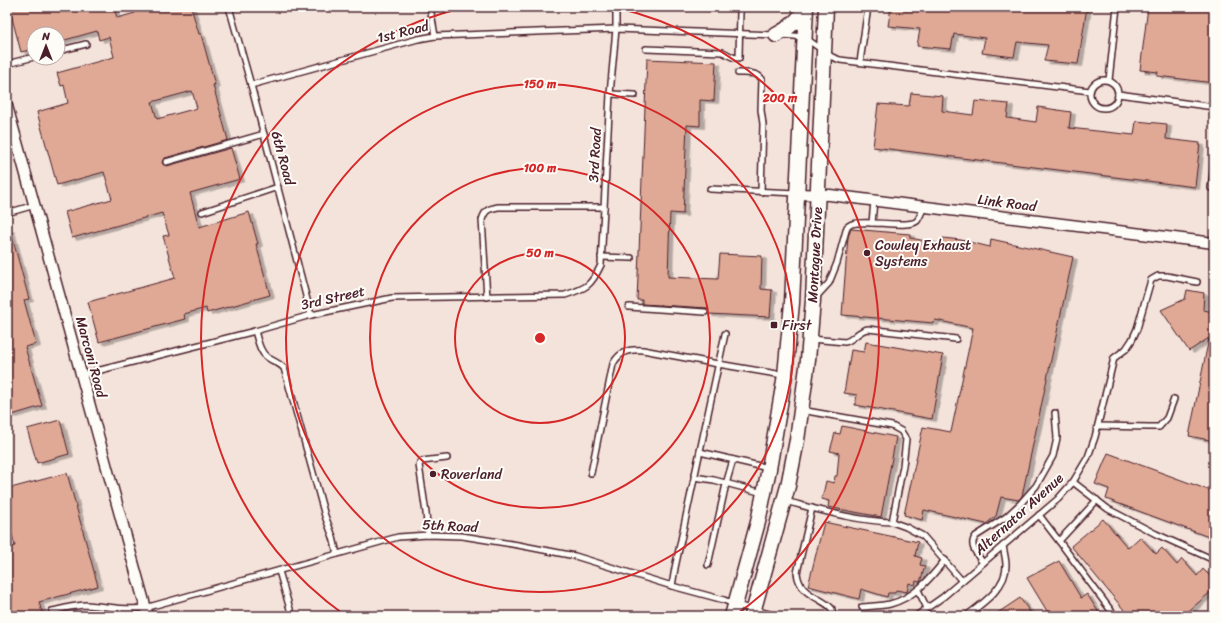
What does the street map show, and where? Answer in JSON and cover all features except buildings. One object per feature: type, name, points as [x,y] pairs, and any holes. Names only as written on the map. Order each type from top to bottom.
[{"type":"main road","points":[[776,35],[795,24],[806,7]]},
{"type":"main road","name":"Montague Drive","points":[[734,610],[758,522],[769,469],[785,375],[792,303],[806,7]]},
{"type":"main road","name":"Montague Drive","points":[[753,613],[789,479],[801,410],[810,339],[826,7]]},
{"type":"street","name":"Marconi Road","points":[[8,112],[147,612]]},
{"type":"street","name":"Link Road","points":[[797,194],[818,194],[1214,243]]},
{"type":"lane","name":"6th Road","points":[[229,7],[311,315]]},
{"type":"lane","points":[[430,7],[435,36]]},
{"type":"lane","name":"3rd Road","points":[[593,281],[601,265],[610,94],[616,29],[616,7]]},
{"type":"lane","points":[[646,49],[722,52],[726,53],[730,57],[739,58],[740,10],[742,7],[745,7]]},
{"type":"lane","points":[[860,62],[868,7]]},
{"type":"lane","points":[[1109,80],[1117,7]]},
{"type":"lane","name":"1st Road","points":[[251,85],[418,39],[435,36],[616,29],[740,33],[804,37]]},
{"type":"lane","points":[[804,37],[824,52],[840,60],[1090,91]]},
{"type":"lane","points":[[66,49],[86,44]]},
{"type":"lane","points":[[7,64],[26,59]]},
{"type":"lane","points":[[738,73],[756,74],[762,79],[761,110],[763,124],[761,192]]},
{"type":"lane","points":[[1099,80],[1109,80],[1116,86],[1118,94],[1117,101],[1114,105],[1109,107],[1099,107],[1092,101],[1090,91],[1094,83],[1099,80]]},
{"type":"lane","points":[[610,94],[635,95]]},
{"type":"lane","points":[[1118,94],[1214,107]]},
{"type":"lane","points":[[166,162],[264,134]]},
{"type":"lane","points":[[1211,188],[1214,164]]},
{"type":"lane","points":[[202,212],[278,187]]},
{"type":"lane","points":[[710,189],[797,194]]},
{"type":"lane","points":[[872,223],[874,201]]},
{"type":"lane","points":[[7,213],[35,205]]},
{"type":"lane","points":[[486,297],[482,220],[484,213],[489,209],[498,207],[604,207]]},
{"type":"lane","points":[[813,300],[829,283],[837,263],[847,227],[857,223],[909,224],[918,220],[924,207]]},
{"type":"lane","points":[[601,257],[631,258]]},
{"type":"lane","name":"Alternator Avenue","points":[[916,616],[943,597],[1003,546],[1058,499],[1073,482],[1088,457],[1098,426],[1114,358],[1126,349],[1135,334],[1151,280],[1158,276],[1167,276],[1197,282]]},
{"type":"lane","name":"3rd Street","points":[[81,375],[255,331],[311,315],[392,298],[565,295],[581,290],[593,281]]},
{"type":"lane","points":[[629,307],[705,312]]},
{"type":"lane","points":[[810,339],[845,342],[864,330],[956,339]]},
{"type":"lane","points":[[255,331],[263,354],[284,368],[337,554]]},
{"type":"lane","points":[[672,586],[724,334]]},
{"type":"lane","points":[[591,473],[614,364],[617,358],[623,353],[632,349],[643,350],[785,375]]},
{"type":"lane","points":[[1098,426],[1159,426],[1167,418],[1174,399]]},
{"type":"lane","points":[[801,410],[892,426],[901,431],[906,439],[903,466],[892,522]]},
{"type":"lane","points":[[983,563],[973,547],[973,539],[1006,517],[1036,486],[1053,456],[1057,438],[1055,413]]},
{"type":"lane","points":[[700,452],[769,469]]},
{"type":"lane","points":[[428,535],[419,465],[422,461],[447,458]]},
{"type":"lane","points":[[708,565],[726,484],[733,460]]},
{"type":"lane","points":[[694,477],[764,493]]},
{"type":"lane","points":[[1073,482],[1108,509],[1156,534],[1214,560]]},
{"type":"lane","points":[[784,500],[856,519],[876,522],[892,522],[906,527],[923,536],[962,580]]},
{"type":"lane","points":[[1059,541],[1097,500]]},
{"type":"lane","points":[[812,508],[797,573],[801,587],[830,606],[832,609],[832,616]]},
{"type":"lane","points":[[1039,515],[1115,616]]},
{"type":"lane","name":"5th Road","points":[[52,611],[85,605],[147,612],[279,571],[398,537],[428,535],[462,536],[575,556],[672,586],[711,596],[734,610],[753,613]]},
{"type":"lane","points":[[966,616],[987,600],[999,585],[1005,574],[1006,565],[1003,546]]},
{"type":"lane","points":[[862,607],[889,604],[904,599],[918,590],[930,579],[945,560]]},
{"type":"lane","points":[[279,571],[292,616]]},
{"type":"lane","points":[[918,590],[927,608]]},
{"type":"lane","points":[[753,613],[778,616]]},
{"type":"shaded area","points":[[7,7],[1214,7],[1214,616],[7,616]]},
{"type":"place","name":"Cowley Exhaust Systems","points":[[867,253]]},
{"type":"place","name":"First","points":[[774,325]]},
{"type":"place","name":"Roverland","points":[[433,474]]}]
